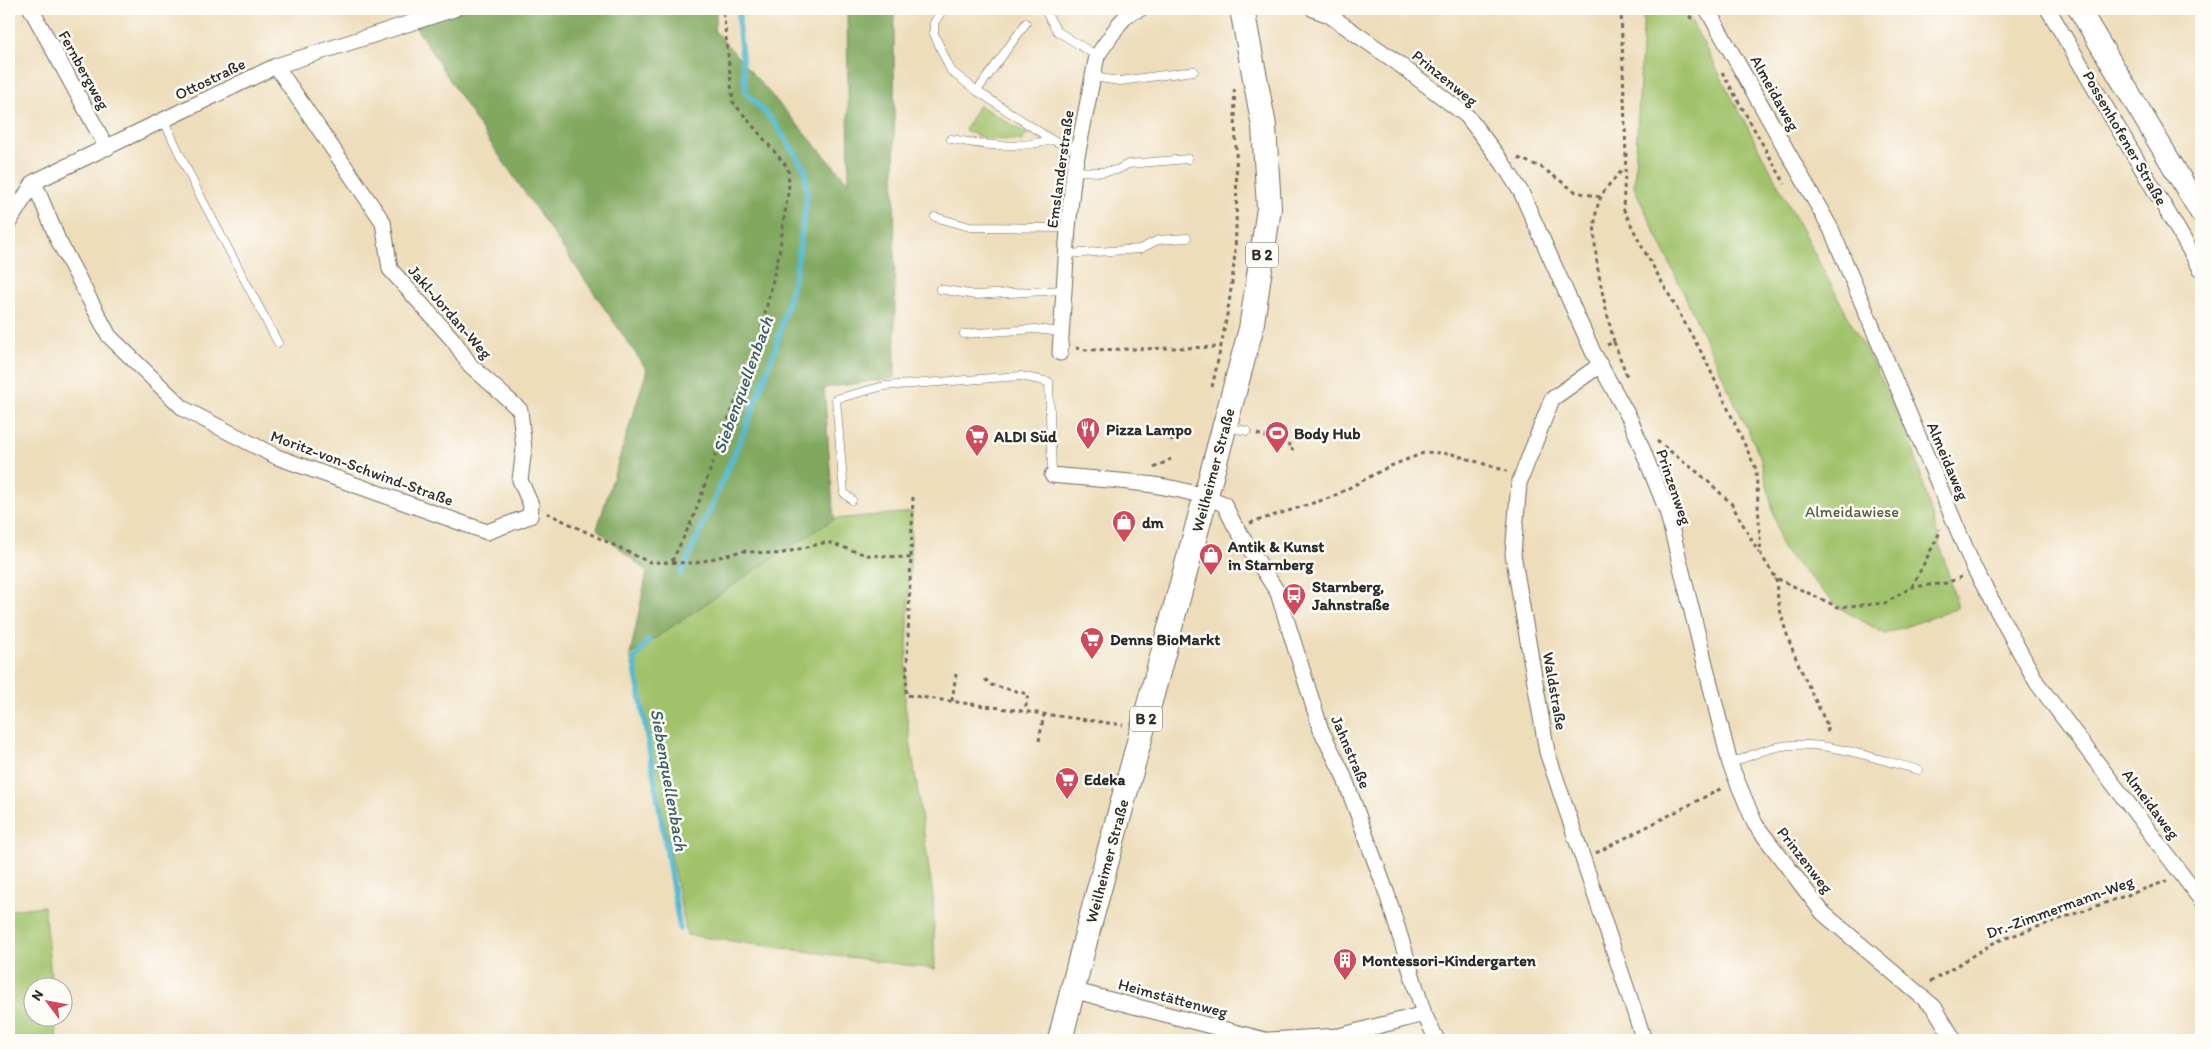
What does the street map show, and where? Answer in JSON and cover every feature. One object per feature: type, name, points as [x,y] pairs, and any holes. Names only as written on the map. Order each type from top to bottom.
[{"type":"main road","name":"Weilheimer Straße","points":[[1060,1040],[1207,497],[1236,429],[1269,208],[1264,126],[1242,9]]},
{"type":"main road","name":"Possenhofener Straße","points":[[2079,9],[2201,213]]},
{"type":"street","name":"Fernbergweg","points":[[30,9],[107,148]]},
{"type":"street","name":"Ottostraße","points":[[34,182],[276,66],[454,9]]},
{"type":"street","name":"Prinzenweg","points":[[1313,9],[1329,15],[1395,60],[1467,116],[1521,192],[1600,365],[1631,421],[1668,511],[1692,616],[1730,764],[1735,780],[1755,824],[1823,913],[1934,1007],[1954,1040]]},
{"type":"street","name":"Almeidaweg","points":[[1707,9],[1831,229],[1974,566],[2037,683],[2201,900]]},
{"type":"street","name":"Possenhofener Straße","points":[[2048,9],[2201,269]]},
{"type":"street","name":"Emslanderstraße","points":[[1061,343],[1063,290],[1074,171],[1080,150],[1097,56],[1119,24],[1135,10]]},
{"type":"street","name":"Jakl-Jordan-Weg","points":[[276,66],[383,222],[390,269],[454,341],[470,365],[520,410],[524,449],[520,480],[531,505]]},
{"type":"street","points":[[9,222],[34,182]]},
{"type":"street","name":"Moritz-von-Schwind-Straße","points":[[34,182],[58,240],[109,336],[184,410],[278,458],[487,532],[530,516],[531,505]]},
{"type":"street","name":"Waldstraße","points":[[1600,365],[1552,399],[1519,483],[1513,554],[1548,752],[1644,1040]]},
{"type":"street","points":[[1052,475],[1145,484],[1207,497]]},
{"type":"street","name":"Jahnstraße","points":[[1207,497],[1224,504],[1278,593],[1321,730],[1344,774],[1387,894],[1424,1014],[1437,1040]]},
{"type":"street","name":"Heimstättenweg","points":[[1072,990],[1265,1040]]},
{"type":"street","points":[[1269,1040],[1339,1036],[1424,1014]]},
{"type":"lane","points":[[943,9],[934,23],[934,34],[951,71],[977,91],[1052,140],[1080,150]]},
{"type":"lane","points":[[1044,9],[1057,31],[1097,56]]},
{"type":"lane","points":[[977,91],[1026,23]]},
{"type":"lane","points":[[1093,77],[1120,81],[1194,71]]},
{"type":"lane","points":[[164,121],[194,184],[278,343]]},
{"type":"lane","points":[[952,138],[988,146],[1027,146],[1052,140]]},
{"type":"lane","points":[[1074,171],[1102,172],[1116,170],[1128,164],[1188,158]]},
{"type":"lane","points":[[935,217],[970,227],[1068,228]]},
{"type":"lane","points":[[1067,254],[1140,249],[1158,240],[1187,238]]},
{"type":"lane","points":[[940,289],[975,296],[1063,290]]},
{"type":"lane","points":[[964,334],[1035,329],[1061,343]]},
{"type":"lane","points":[[852,500],[844,493],[836,399],[884,386],[1021,376],[1049,382],[1052,475]]},
{"type":"lane","points":[[1730,764],[1776,747],[1829,748],[1919,770]]},
{"type":"path","points":[[672,561],[694,516],[727,422],[756,352],[779,254],[789,184],[788,168],[733,102],[722,9]]},
{"type":"path","points":[[1621,9],[1625,110],[1623,208],[1640,243],[1705,359],[1756,469],[1760,555]]},
{"type":"path","points":[[1685,9],[1695,23]]},
{"type":"path","points":[[1717,63],[1785,185]]},
{"type":"path","points":[[1210,394],[1221,347],[1235,252],[1237,156],[1234,81]]},
{"type":"path","points":[[1513,156],[1541,167],[1576,192],[1600,197]]},
{"type":"path","points":[[1601,348],[1614,342],[1599,272],[1594,220],[1600,197],[1624,168]]},
{"type":"path","points":[[1061,343],[1086,350],[1221,347]]},
{"type":"path","points":[[1631,421],[1701,475],[1731,502],[1760,555],[1776,578],[1838,607],[1886,603],[1912,587],[1947,582],[1966,576],[1974,566]]},
{"type":"path","points":[[1236,429],[1293,446],[1292,451]]},
{"type":"path","points":[[1170,439],[1176,441]]},
{"type":"path","points":[[1236,526],[1270,518],[1332,497],[1388,467],[1426,452],[1452,454],[1522,476]]},
{"type":"path","points":[[1148,468],[1154,468],[1171,459]]},
{"type":"path","points":[[913,497],[906,695],[1123,725]]},
{"type":"path","points":[[531,505],[649,562],[696,563],[742,551],[778,554],[827,542],[866,555],[912,558]]},
{"type":"path","points":[[1912,587],[1940,532],[1937,522]]},
{"type":"path","points":[[1776,578],[1777,602],[1788,641],[1827,725],[1829,748]]},
{"type":"path","points":[[952,701],[956,674]]},
{"type":"path","points":[[985,679],[991,685],[1028,694],[1025,711]]},
{"type":"path","points":[[1039,741],[1044,714]]},
{"type":"path","points":[[1584,859],[1735,780]]},
{"type":"path","name":"Dr.-Zimmermann-Weg","points":[[1917,991],[1995,942],[2163,883]]},
{"type":"green space","points":[[466,9],[717,9],[714,30],[849,183],[847,9],[894,9],[895,378],[824,388],[834,519],[630,655],[647,572],[597,529],[647,370],[483,132],[415,26]]},
{"type":"green space","name":"Almeidawiese","points":[[1644,9],[1685,9],[1908,430],[1958,608],[1885,634],[1838,607],[1782,549],[1760,456],[1634,187]]},
{"type":"green space","points":[[979,105],[1027,134],[1022,141],[982,138],[965,130]]},
{"type":"green space","points":[[912,512],[905,705],[933,896],[935,969],[687,935],[630,655],[834,519]]},
{"type":"green space","points":[[44,906],[51,976],[22,976],[22,1026],[56,1026],[57,1040],[9,1040],[9,910]]},
{"type":"waterway","name":"Siebenquellenbach","points":[[681,574],[744,432],[775,350],[796,272],[807,195],[805,169],[774,122],[746,93],[739,30],[739,9]]},
{"type":"waterway","name":"Siebenquellenbach","points":[[649,640],[634,660],[680,929]]},
{"type":"place","name":"Pizza Lampo","points":[[1088,450]]},
{"type":"place","name":"Body Hub","points":[[1277,454]]},
{"type":"place","name":"ALDI Süd","points":[[977,457]]},
{"type":"place","name":"dm","points":[[1124,543]]},
{"type":"place","name":"Antik & Kunst in Starnberg","points":[[1211,576]]},
{"type":"place","name":"Starnberg, Jahnstraße","points":[[1294,616]]},
{"type":"place","name":"Denns BioMarkt","points":[[1092,660]]},
{"type":"place","name":"Edeka","points":[[1067,800]]},
{"type":"place","name":"Montessori-Kindergarten","points":[[1345,981]]}]
